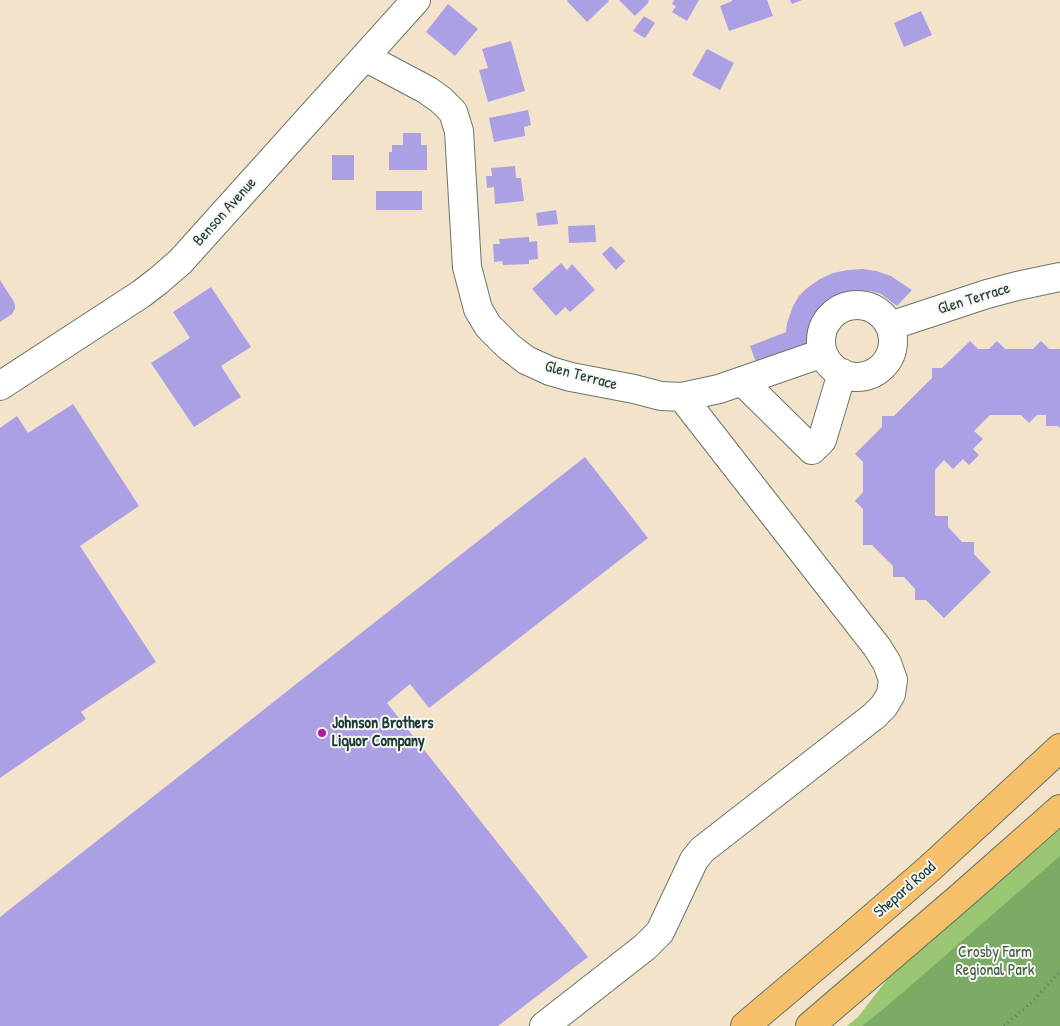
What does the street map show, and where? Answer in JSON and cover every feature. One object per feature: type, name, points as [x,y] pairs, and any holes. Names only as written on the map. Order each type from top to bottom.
[{"type":"highway","name":"Shepard Road","points":[[745,1026],[930,868],[1060,748]]},
{"type":"highway","points":[[810,1026],[958,900],[1060,809]]},
{"type":"street","name":"Benson Avenue","points":[[0,386],[141,294],[180,262],[416,0]]},
{"type":"street","name":"Glen Terrace","points":[[365,57],[427,90],[453,112],[459,131],[467,267],[478,309],[488,326],[508,346],[526,360],[571,377],[661,396],[682,397],[719,389],[823,353]]},
{"type":"street","name":"Glen Terrace","points":[[890,326],[987,294],[1060,277]]},
{"type":"street","points":[[847,306],[867,306],[878,312],[887,320],[890,326],[893,338],[892,349],[887,361],[881,368],[870,375],[849,376],[842,373],[831,366],[823,353],[821,340],[823,329],[829,318],[847,306]]},
{"type":"street","points":[[742,381],[812,450],[822,440],[842,373]]},
{"type":"street","points":[[544,1026],[645,947],[660,932],[694,860],[702,850],[874,716],[884,706],[891,694],[893,680],[887,663],[877,647],[682,397]]},
{"type":"path","points":[[1004,1026],[1034,1000],[1060,972]]},
{"type":"green space","name":"Crosby Farm Regional Park","points":[[1060,814],[1060,1026],[847,1026],[858,1017],[902,960]]},
{"type":"green space","name":"Crosby Farm Regional Park","points":[[1060,856],[1060,1026],[862,1026],[886,1007]]},
{"type":"building","points":[[568,0],[608,0],[609,1],[587,22]]},
{"type":"building","points":[[619,0],[649,0],[649,2],[635,16]]},
{"type":"building","points":[[674,0],[699,0],[687,21],[672,12],[676,6],[672,4]]},
{"type":"building","points":[[732,0],[767,0],[773,16],[729,31],[720,6]]},
{"type":"building","points":[[790,0],[802,0],[792,4]]},
{"type":"building","points":[[448,4],[478,29],[455,56],[426,32]]},
{"type":"building","points":[[921,11],[932,35],[904,47],[894,23]]},
{"type":"building","points":[[644,16],[655,23],[645,38],[633,31]]},
{"type":"building","points":[[511,41],[525,91],[488,102],[479,70],[488,68],[482,49]]},
{"type":"building","points":[[707,49],[734,63],[720,90],[692,75]]},
{"type":"building","points":[[528,110],[531,125],[524,127],[525,136],[494,142],[489,118]]},
{"type":"building","points":[[403,133],[421,133],[421,145],[427,145],[427,170],[389,170],[389,152],[392,152],[392,145],[403,145]]},
{"type":"building","points":[[332,155],[354,155],[354,180],[332,180]]},
{"type":"building","points":[[515,166],[516,178],[521,178],[524,201],[495,204],[494,187],[487,188],[486,176],[492,176],[491,168]]},
{"type":"building","points":[[376,191],[422,191],[422,210],[376,210]]},
{"type":"building","points":[[556,210],[558,224],[538,226],[536,213]]},
{"type":"building","points":[[595,225],[596,242],[569,243],[568,226]]},
{"type":"building","points":[[529,237],[529,242],[537,241],[538,259],[529,260],[529,264],[503,265],[502,261],[494,262],[493,244],[500,244],[499,239]]},
{"type":"building","points":[[611,246],[625,261],[616,270],[602,254]]},
{"type":"building","points":[[561,263],[567,270],[572,264],[595,290],[570,312],[565,307],[556,316],[532,289]]},
{"type":"building","points":[[863,269],[891,276],[912,290],[897,306],[881,294],[871,291],[850,291],[839,294],[829,300],[813,317],[809,335],[809,348],[758,368],[750,346],[786,332],[793,306],[807,288],[833,273]]},
{"type":"building","points":[[0,280],[14,302],[15,309],[12,314],[0,322]]},
{"type":"building","points":[[211,287],[251,347],[221,366],[241,397],[194,427],[151,363],[190,338],[173,312]]},
{"type":"building","points":[[970,341],[978,349],[989,349],[997,341],[1005,349],[1033,349],[1041,341],[1049,349],[1060,349],[1060,428],[1058,426],[1046,426],[1046,415],[1037,415],[1029,423],[1021,415],[990,415],[974,431],[983,439],[973,449],[979,455],[969,465],[963,459],[953,469],[944,460],[935,470],[935,515],[948,516],[948,527],[962,542],[974,542],[974,554],[991,572],[944,618],[926,600],[915,600],[915,589],[904,577],[893,577],[893,566],[872,545],[863,545],[863,509],[855,501],[863,492],[863,462],[855,454],[882,427],[882,416],[894,416],[932,378],[932,368],[942,368]]},
{"type":"building","points":[[73,404],[139,506],[80,546],[156,662],[81,712],[86,719],[0,778],[0,428],[17,416],[28,433]]},
{"type":"building","name":"Johnson Brothers Liquor Company","points":[[585,457],[648,538],[429,708],[410,684],[387,703],[588,957],[498,1026],[0,1026],[0,917]]},
{"type":"place","name":"Johnson Brothers Liquor Company","points":[[322,733]]}]
